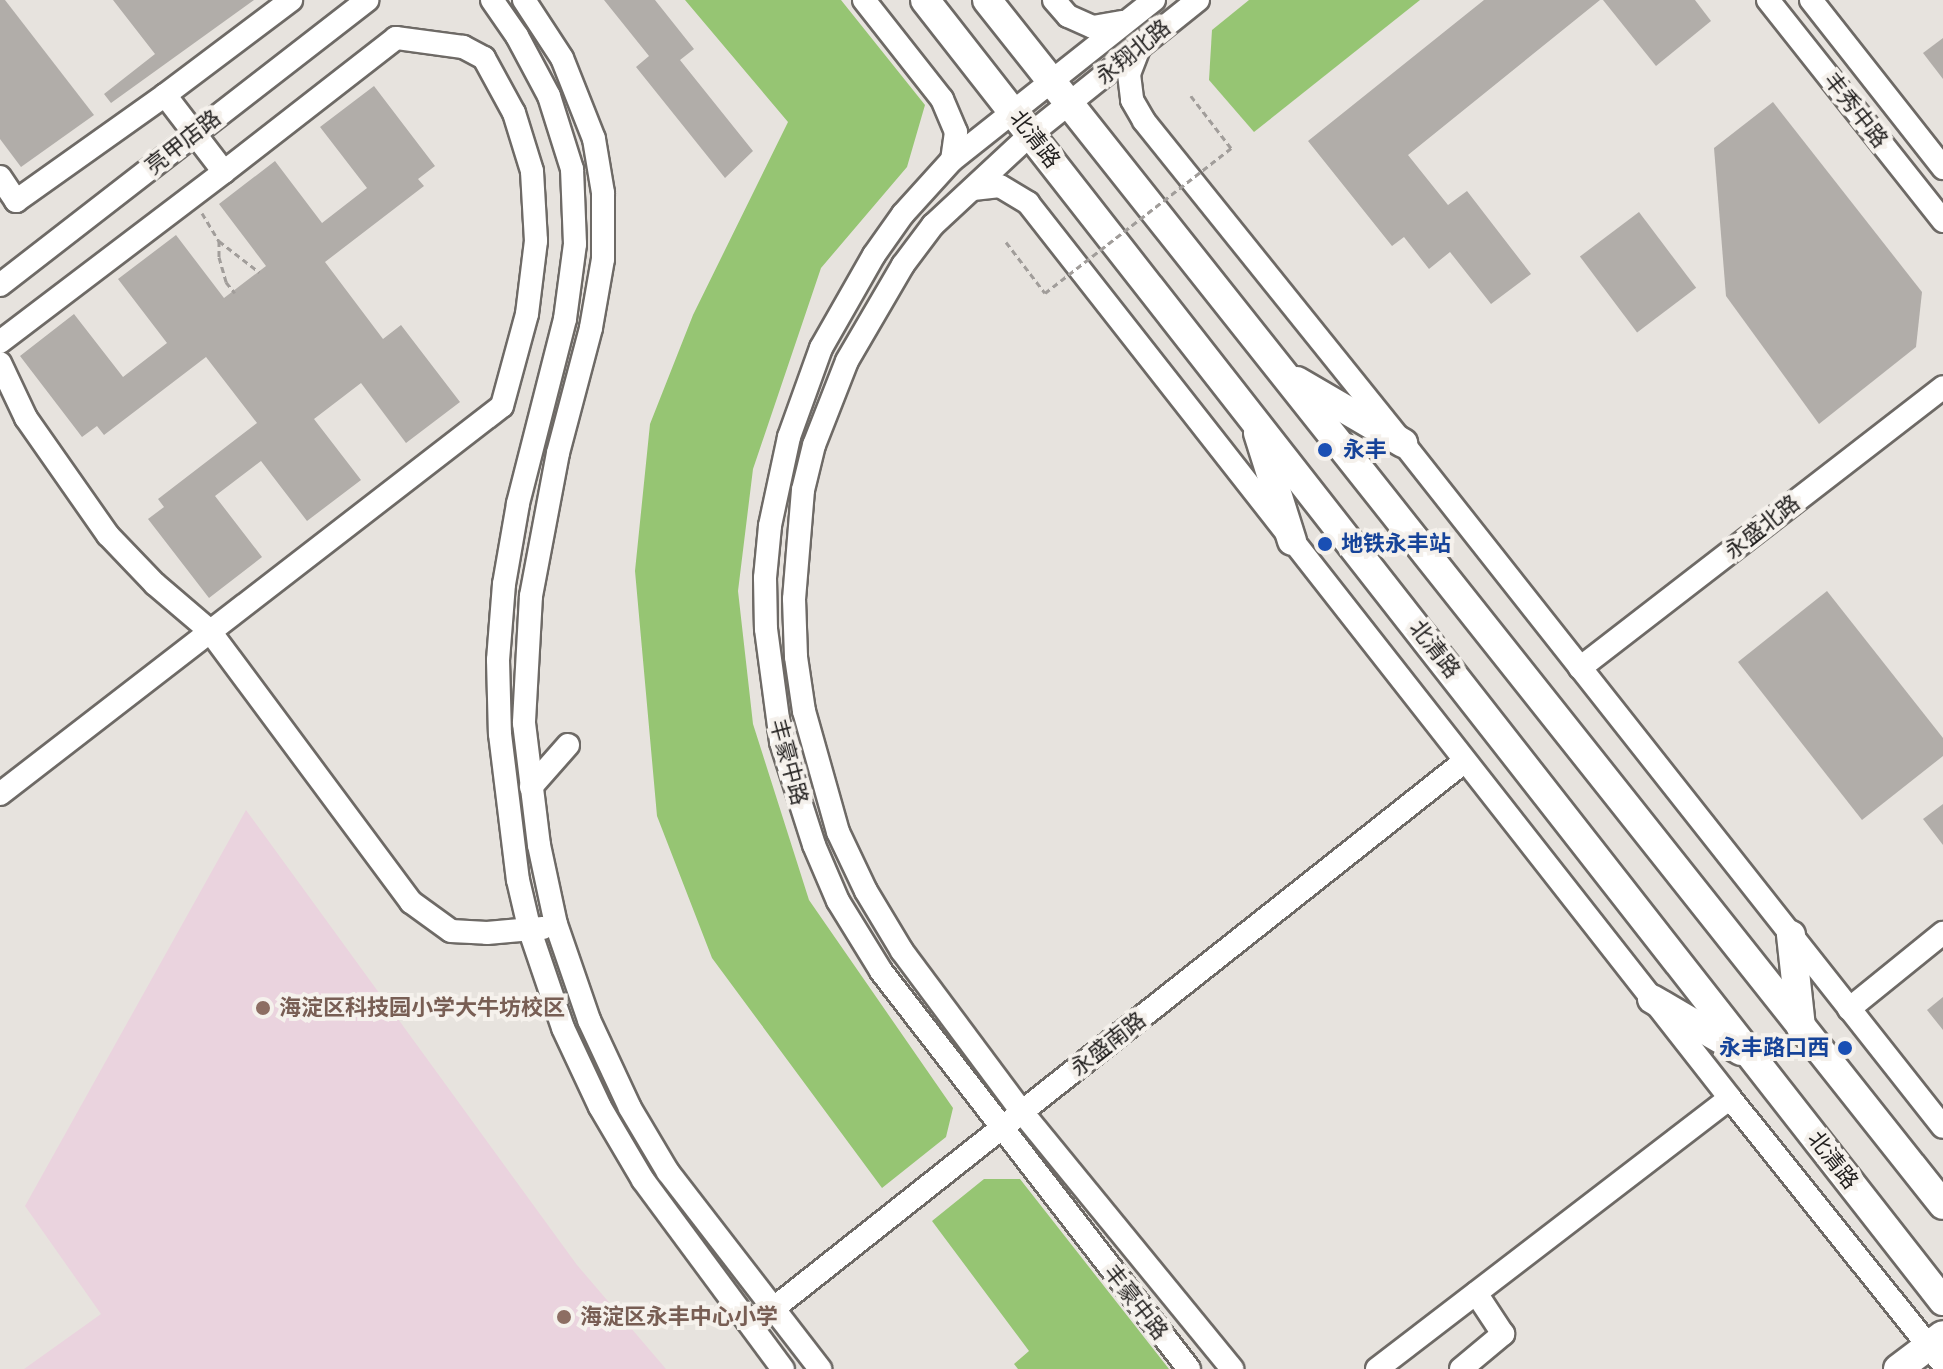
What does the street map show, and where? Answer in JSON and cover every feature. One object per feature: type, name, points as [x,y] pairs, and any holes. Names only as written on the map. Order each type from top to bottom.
[{"type":"main road","name":"北清路","points":[[925,0],[1943,1301]]},
{"type":"main road","points":[[987,0],[1943,1205]]},
{"type":"main road","points":[[1281,372],[1403,443]]},
{"type":"main road","points":[[1253,417],[1292,541]]},
{"type":"main road","points":[[1791,935],[1802,1027]]},
{"type":"main road","points":[[1652,999],[1753,1058]]},
{"type":"main road","points":[[1898,1369],[1938,1348]]},
{"type":"street","points":[[0,177],[16,201],[291,0]]},
{"type":"street","name":"亮甲店路","points":[[0,285],[368,0]]},
{"type":"street","points":[[492,0],[517,36],[549,96],[572,169],[575,244],[565,319],[518,504],[504,584],[498,660],[506,800],[530,931],[563,1028],[600,1107],[643,1180],[783,1369]]},
{"type":"street","points":[[524,0],[562,58],[594,139],[603,193],[603,259],[591,328],[558,453],[531,596],[524,723],[531,787],[556,924],[589,1020],[630,1108],[668,1172],[820,1369]]},
{"type":"street","points":[[864,0],[942,99],[956,132],[952,160]]},
{"type":"street","points":[[1054,0],[1068,16],[1093,27],[1127,21]]},
{"type":"street","name":"永翔北路","points":[[1013,111],[1154,0]]},
{"type":"street","name":"永翔北路","points":[[1031,134],[1198,0]]},
{"type":"street","name":"丰秀中路","points":[[1768,0],[1943,221]]},
{"type":"street","name":"丰秀中路","points":[[1811,0],[1943,168]]},
{"type":"street","points":[[0,342],[396,38],[463,47],[484,58],[514,113],[532,171],[536,241],[527,314],[502,406],[0,794]]},
{"type":"street","points":[[1141,45],[1129,74],[1132,100],[1144,121],[1403,443],[1943,1127]]},
{"type":"street","points":[[165,95],[224,172]]},
{"type":"street","name":"丰豪中路","points":[[1013,111],[952,160],[903,214],[874,255],[821,348],[804,389],[789,437],[770,526],[765,578],[766,629],[781,742],[814,845],[838,901],[881,971],[1001,1130],[1189,1369]]},
{"type":"street","name":"丰豪中路","points":[[1031,134],[933,225],[903,265],[871,314],[829,404],[803,490],[797,546],[796,657],[804,711],[838,832],[866,891],[902,951],[1022,1112],[1232,1369]]},
{"type":"street","name":"北清路","points":[[973,189],[1000,186],[1028,203],[1730,1098],[1938,1348]]},
{"type":"street","points":[[0,363],[26,418],[108,535],[155,584],[209,630],[411,902],[451,931],[530,931],[556,924]]},
{"type":"street","name":"永盛北路","points":[[1580,668],[1943,387]]},
{"type":"street","points":[[531,787],[568,745]]},
{"type":"street","name":"永盛南路","points":[[751,1326],[1465,761]]},
{"type":"street","points":[[1849,1009],[1943,933]]},
{"type":"street","points":[[1377,1369],[1730,1098]]},
{"type":"street","points":[[1461,1369],[1503,1334],[1476,1293]]},
{"type":"path","points":[[1006,242],[1045,293],[1231,148],[1191,96]]},
{"type":"path","points":[[192,196],[219,241],[259,272]]},
{"type":"path","points":[[219,241],[226,282],[235,293]]},
{"type":"shaded area","name":"海淀区科技园小学大牛坊校区","points":[[246,810],[577,1265],[666,1369],[24,1369],[101,1314],[25,1206]]},
{"type":"green space","points":[[685,0],[841,0],[925,105],[907,167],[821,268],[753,469],[738,591],[753,724],[809,900],[953,1108],[946,1137],[882,1188],[712,958],[657,816],[635,571],[650,424],[693,315],[788,122]]},
{"type":"green space","points":[[1249,0],[1420,0],[1254,132],[1209,80],[1212,30]]},
{"type":"green space","points":[[984,1179],[1020,1179],[1169,1369],[1018,1369],[1014,1364],[1029,1351],[932,1221]]},
{"type":"building","points":[[0,0],[5,0],[94,115],[21,167],[0,139]]},
{"type":"building","points":[[113,0],[254,0],[111,103],[104,94],[155,54]]},
{"type":"building","points":[[604,0],[655,0],[694,49],[680,60],[753,151],[725,178],[636,67],[649,56]]},
{"type":"building","points":[[1484,0],[1600,0],[1408,155],[1448,205],[1467,191],[1531,274],[1491,304],[1450,252],[1429,269],[1404,237],[1392,246],[1308,141]]},
{"type":"building","points":[[1603,0],[1695,0],[1711,21],[1656,66]]},
{"type":"building","points":[[1943,38],[1943,79],[1923,53]]},
{"type":"building","points":[[374,86],[435,166],[418,179],[424,186],[325,262],[383,339],[401,325],[460,402],[406,443],[361,383],[314,419],[361,480],[307,521],[261,461],[215,496],[262,557],[209,598],[148,519],[164,507],[158,499],[257,423],[206,357],[104,435],[97,426],[82,437],[20,356],[74,314],[123,377],[167,343],[118,279],[176,235],[224,298],[266,266],[219,204],[275,161],[322,223],[367,188],[320,127]]},
{"type":"building","points":[[1773,102],[1922,292],[1916,347],[1819,424],[1726,296],[1714,148]]},
{"type":"building","points":[[1639,212],[1696,288],[1637,332],[1580,257]]},
{"type":"building","points":[[1827,591],[1943,738],[1943,756],[1862,820],[1738,662]]},
{"type":"building","points":[[1943,804],[1943,845],[1923,819]]},
{"type":"building","points":[[1943,997],[1943,1030],[1927,1010]]},
{"type":"place","name":"永丰","points":[[1325,450]]},
{"type":"place","name":"地铁永丰站","points":[[1325,544]]},
{"type":"place","name":"海淀区科技园小学大牛坊校区","points":[[263,1008]]},
{"type":"place","name":"永丰路口西","points":[[1845,1048]]},
{"type":"place","name":"海淀区永丰中心小学","points":[[564,1317]]}]
